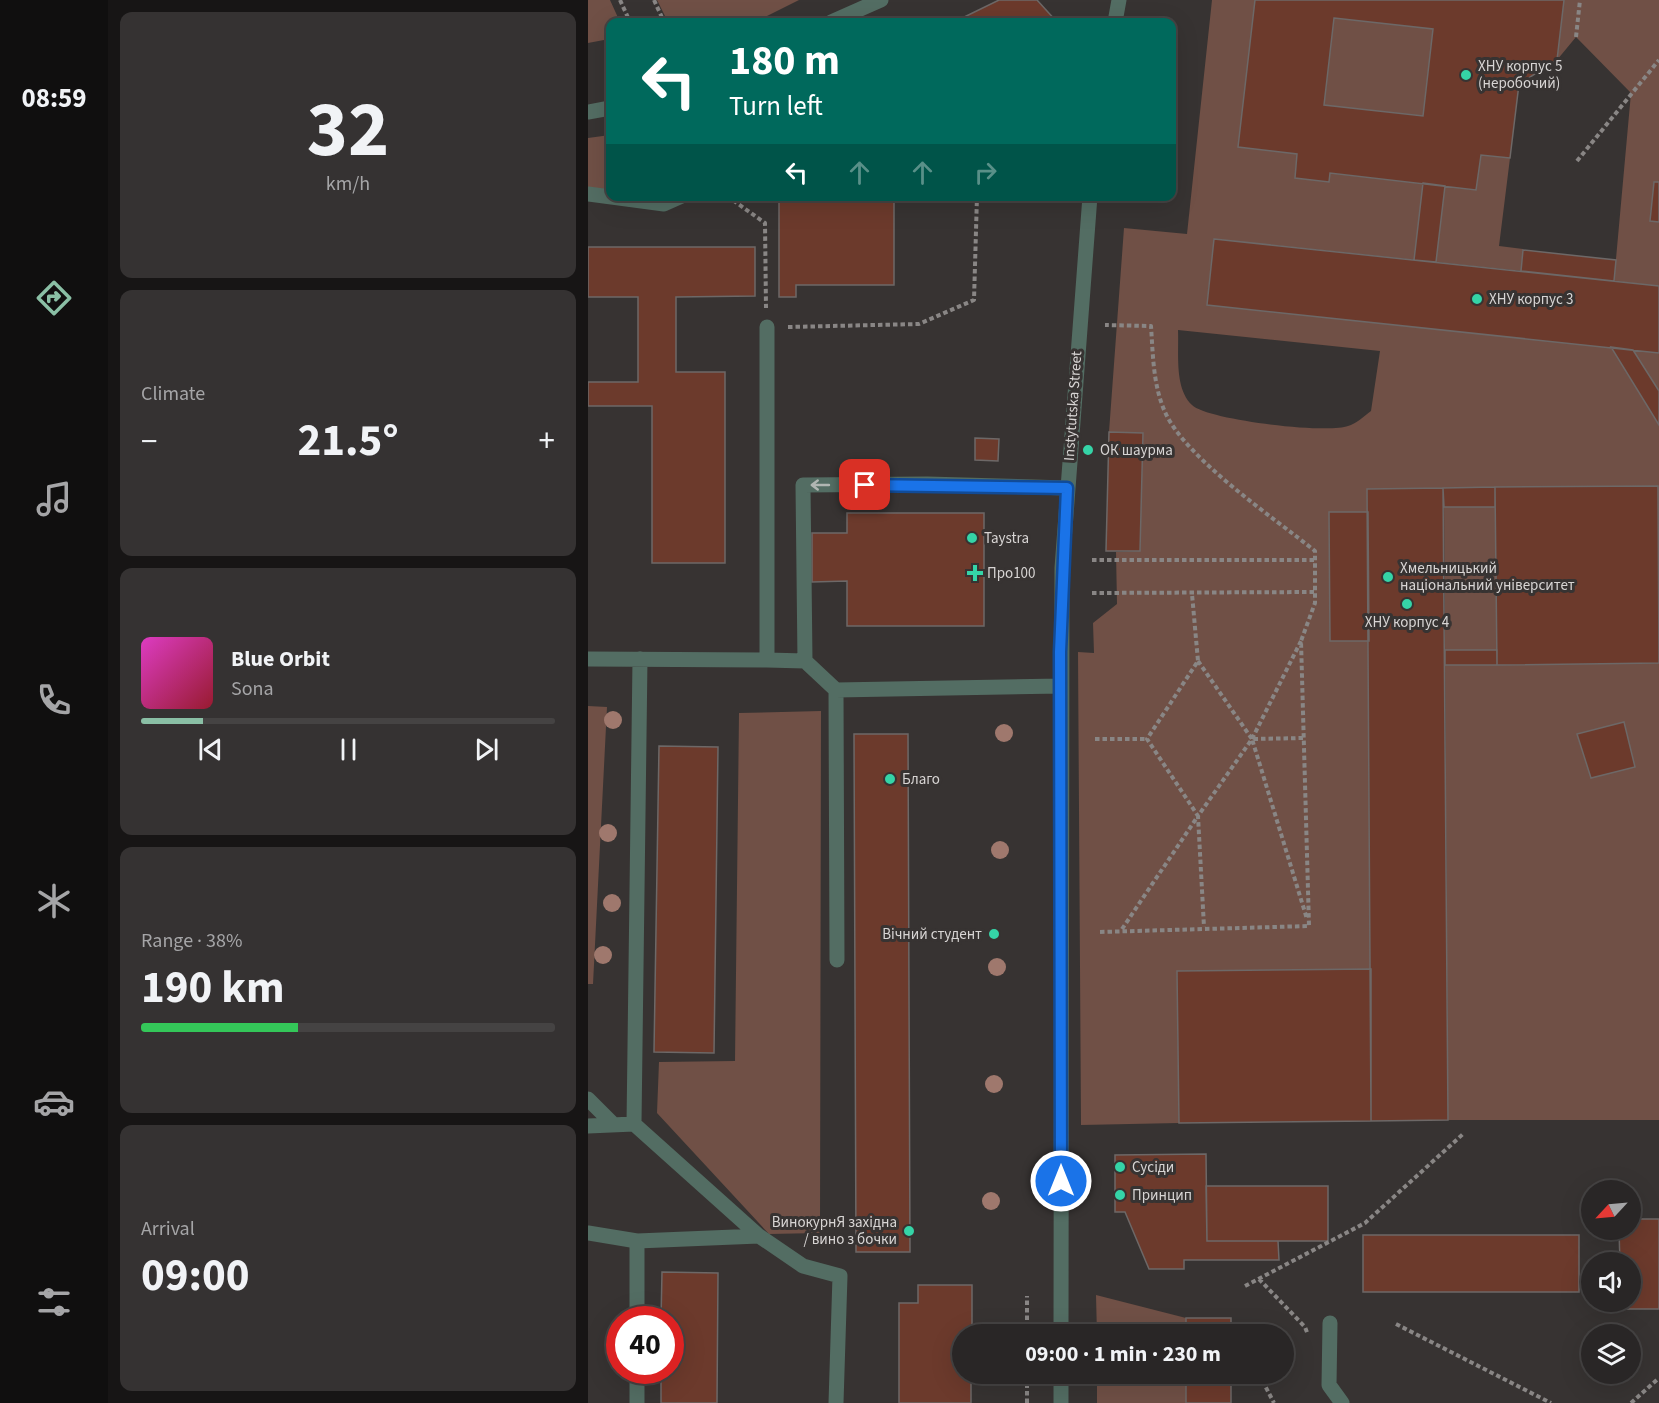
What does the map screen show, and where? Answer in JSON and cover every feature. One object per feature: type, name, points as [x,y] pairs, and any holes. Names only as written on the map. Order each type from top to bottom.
[{"type":"street","points":[[840,18],[880,0]]},
{"type":"street","points":[[1117,18],[1119,0]]},
{"type":"street","points":[[588,112],[606,109]]},
{"type":"street","points":[[588,194],[606,196]]},
{"type":"street","points":[[641,201],[664,204],[671,201]]},
{"type":"street","name":"Instytutska Street","points":[[1061,1324],[1062,568],[1090,201]]},
{"type":"street","points":[[767,327],[767,660]]},
{"type":"street","points":[[805,661],[803,485],[927,484],[1067,488]]},
{"type":"street","points":[[588,659],[805,661],[836,690],[1061,686]]},
{"type":"street","points":[[634,1124],[640,659]]},
{"type":"street","points":[[836,690],[837,960]]},
{"type":"street","points":[[588,1099],[614,1125]]},
{"type":"street","points":[[588,1126],[634,1124],[759,1236],[803,1266],[840,1276],[836,1403]]},
{"type":"street","points":[[588,1233],[637,1241],[759,1236]]},
{"type":"street","points":[[637,1241],[637,1306]]},
{"type":"street","points":[[1330,1323],[1329,1385],[1342,1403]]},
{"type":"street","points":[[637,1384],[637,1403]]},
{"type":"street","points":[[1061,1384],[1061,1403]]},
{"type":"path","points":[[620,0],[628,18]]},
{"type":"path","points":[[654,0],[662,18]]},
{"type":"path","points":[[1576,37],[1580,0]]},
{"type":"path","points":[[1577,162],[1659,60]]},
{"type":"path","points":[[734,201],[765,223],[767,327],[919,324],[974,300],[979,201]]},
{"type":"path","points":[[1104,325],[1151,326],[1154,374],[1164,410],[1176,432],[1194,452],[1315,551],[1315,603],[1301,641],[1252,739],[1122,929]]},
{"type":"path","points":[[1092,560],[1315,560]]},
{"type":"path","points":[[1092,593],[1315,592]]},
{"type":"path","points":[[1192,594],[1198,661],[1252,739],[1310,926]]},
{"type":"path","points":[[1301,641],[1310,926]]},
{"type":"path","points":[[1147,739],[1198,661]]},
{"type":"path","points":[[1252,739],[1303,738]]},
{"type":"path","points":[[1095,739],[1147,739]]},
{"type":"path","points":[[1147,739],[1198,816],[1204,927]]},
{"type":"path","points":[[1100,932],[1122,929],[1310,926]]},
{"type":"path","points":[[1245,1286],[1365,1223],[1463,1134]]},
{"type":"path","points":[[1259,1279],[1305,1327],[1309,1337]]},
{"type":"path","points":[[1027,1296],[1027,1324]]},
{"type":"path","points":[[1396,1324],[1551,1403]]},
{"type":"path","points":[[1631,1403],[1659,1378]]},
{"type":"path","points":[[1027,1384],[1027,1403]]},
{"type":"path","points":[[1264,1384],[1274,1403]]},
{"type":"shaded area","points":[[588,0],[610,0],[618,18],[606,18],[606,42],[604,40],[588,43]]},
{"type":"shaded area","points":[[657,0],[799,0],[763,18],[666,18]]},
{"type":"shaded area","points":[[1212,0],[1255,0],[1239,147],[1297,154],[1295,178],[1330,173],[1476,190],[1481,155],[1510,158],[1499,246],[1523,249],[1521,271],[1214,239],[1207,305],[1611,347],[1659,425],[1659,539],[1657,486],[1368,489],[1368,512],[1329,512],[1330,641],[1369,641],[1371,969],[1177,971],[1179,1123],[1081,1125],[1078,652],[1094,653],[1093,623],[1117,604],[1116,552],[1140,551],[1142,433],[1109,432],[1124,228],[1187,234]],"holes":[[[1178,330],[1380,351],[1371,411],[1348,426],[1293,427],[1220,416],[1202,411],[1192,405],[1186,398],[1180,380]]]},
{"type":"shaded area","points":[[1564,0],[1659,0],[1659,182],[1654,182],[1650,220],[1659,222],[1659,286],[1614,281],[1631,93],[1576,37],[1557,60]]},
{"type":"shaded area","points":[[1334,18],[1433,29],[1423,116],[1324,105]]},
{"type":"shaded area","points":[[606,136],[606,189],[588,187],[588,138]]},
{"type":"shaded area","points":[[1633,350],[1659,353],[1659,391]]},
{"type":"shaded area","points":[[1444,507],[1495,507],[1497,650],[1445,650]]},
{"type":"shaded area","points":[[1659,663],[1659,1120],[1448,1120],[1445,665]]},
{"type":"shaded area","points":[[588,706],[607,707],[593,984],[588,984]]},
{"type":"shaded area","points":[[821,711],[820,1233],[769,1234],[657,1113],[659,1062],[735,1061],[739,713]]},
{"type":"shaded area","points":[[1096,1295],[1186,1318],[1186,1324],[1097,1324]]},
{"type":"shaded area","points":[[1097,1384],[1186,1384],[1186,1403],[1097,1403]]},
{"type":"building","points":[[999,0],[1037,0],[1053,18],[962,18]]},
{"type":"building","points":[[1255,0],[1564,0],[1557,60],[1519,84],[1510,158],[1481,155],[1476,190],[1330,173],[1329,182],[1295,178],[1297,154],[1238,147]],"holes":[[[1334,18],[1433,29],[1423,116],[1324,105]]]},
{"type":"building","points":[[1654,182],[1659,182],[1659,222],[1650,221]]},
{"type":"building","points":[[1423,183],[1445,186],[1436,262],[1414,260]]},
{"type":"building","points":[[779,201],[894,201],[894,285],[796,285],[796,297],[779,297]]},
{"type":"building","points":[[1214,239],[1659,286],[1659,353],[1207,305]]},
{"type":"building","points":[[588,247],[755,247],[755,296],[676,297],[676,372],[725,372],[725,563],[652,563],[652,406],[588,406],[588,382],[638,382],[638,297],[588,297]]},
{"type":"building","points":[[1523,250],[1616,260],[1614,281],[1521,271]]},
{"type":"building","points":[[1611,347],[1633,350],[1659,391],[1659,425]]},
{"type":"building","points":[[1109,432],[1143,433],[1140,551],[1106,551]]},
{"type":"building","points":[[975,438],[999,439],[998,461],[975,460]]},
{"type":"building","points":[[1658,486],[1659,663],[1497,665],[1495,487]]},
{"type":"building","points":[[1495,487],[1495,507],[1444,507],[1443,488]]},
{"type":"building","points":[[1443,488],[1448,1120],[1371,1121],[1367,489]]},
{"type":"building","points":[[1329,512],[1368,512],[1369,641],[1330,641]]},
{"type":"building","points":[[847,513],[984,513],[984,626],[847,626],[847,581],[812,582],[812,533],[847,533]]},
{"type":"building","points":[[1445,650],[1497,650],[1497,665],[1445,665]]},
{"type":"building","points":[[1624,722],[1635,767],[1591,778],[1577,734]]},
{"type":"building","points":[[854,734],[908,734],[910,1252],[856,1252]]},
{"type":"building","points":[[659,746],[718,747],[714,1053],[654,1052]]},
{"type":"building","points":[[1371,969],[1371,1121],[1179,1123],[1177,971]]},
{"type":"building","points":[[1206,1154],[1207,1241],[1278,1241],[1279,1260],[1184,1260],[1184,1269],[1149,1269],[1125,1212],[1115,1212],[1115,1155]]},
{"type":"building","points":[[1206,1186],[1328,1186],[1328,1241],[1207,1241]]},
{"type":"building","points":[[1641,1219],[1659,1219],[1659,1309],[1641,1309],[1641,1252],[1620,1252],[1619,1240],[1641,1240]]},
{"type":"building","points":[[1363,1235],[1579,1235],[1579,1292],[1363,1292]]},
{"type":"building","points":[[662,1272],[718,1273],[717,1403],[661,1403],[661,1384],[684,1384],[684,1306],[661,1306]]},
{"type":"building","points":[[918,1285],[972,1285],[972,1324],[952,1324],[952,1384],[971,1384],[971,1403],[899,1403],[899,1303],[918,1303]]},
{"type":"building","points":[[1186,1318],[1231,1318],[1231,1324],[1186,1324]]},
{"type":"building","points":[[1186,1384],[1231,1384],[1231,1403],[1186,1403]]},
{"type":"place","name":"ХНУ корпус 5 (неробочий)","points":[[1466,75]]},
{"type":"place","name":"ХНУ корпус 3","points":[[1477,299]]},
{"type":"place","name":"ОК шаурма","points":[[1088,450]]},
{"type":"place","name":"Taystra","points":[[972,538]]},
{"type":"place","name":"Про100","points":[[975,573]]},
{"type":"place","name":"Хмельницький національний університет","points":[[1388,577]]},
{"type":"place","name":"ХНУ корпус 4","points":[[1407,604]]},
{"type":"place","name":"Благо","points":[[890,779]]},
{"type":"place","name":"Вічний студент","points":[[994,934]]},
{"type":"place","name":"Сусіди","points":[[1120,1167]]},
{"type":"place","name":"Принцип","points":[[1120,1195]]},
{"type":"place","name":"ВинокурнЯ західна / вино з бочки","points":[[909,1231]]},
{"type":"route","points":[[865,485],[927,484],[1034,489],[1067,488],[1060,652],[1061,1181]]}]
